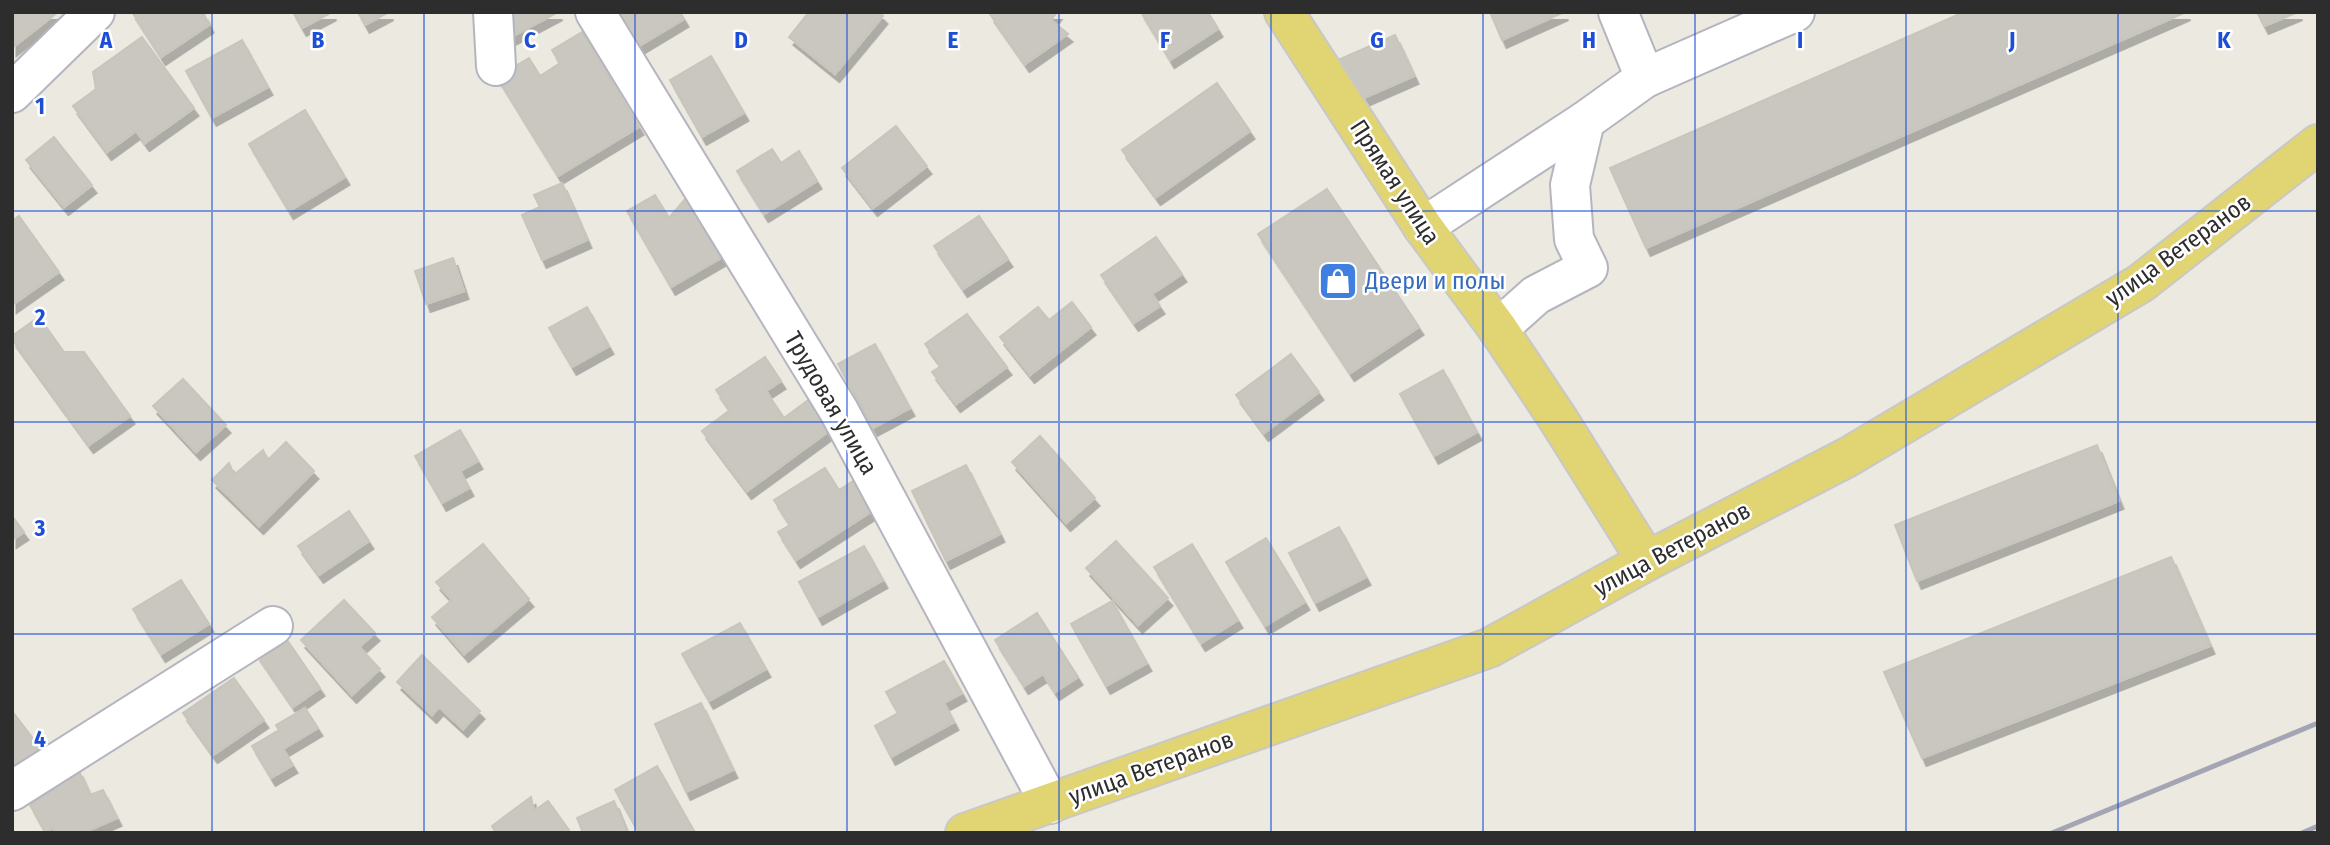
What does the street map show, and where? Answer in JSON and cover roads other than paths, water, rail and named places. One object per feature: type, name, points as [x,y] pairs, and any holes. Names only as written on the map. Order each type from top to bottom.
[{"type":"main road","name":"Прямая улица","points":[[1284,12],[1423,228],[1498,329],[1558,419],[1647,561]]},
{"type":"main road","name":"улица Ветеранов","points":[[965,833],[1489,648],[1647,561],[1848,457],[2141,283],[2318,144]]},
{"type":"street","points":[[12,93],[95,12]]},
{"type":"street","points":[[494,12],[496,66]]},
{"type":"street","name":"Трудовая улица","points":[[595,12],[839,411],[1050,804]]},
{"type":"street","points":[[1618,12],[1645,78]]},
{"type":"street","points":[[1423,228],[1645,78],[1795,12]]},
{"type":"street","points":[[1498,329],[1536,295],[1588,268],[1574,239],[1570,185],[1585,121]]},
{"type":"street","points":[[12,791],[273,626]]},
{"type":"railway","points":[[2052,833],[2318,723]]},
{"type":"railway","points":[[2302,833],[2318,826]]},
{"type":"place","name":"Двери и полы","points":[[1338,281]]}]
